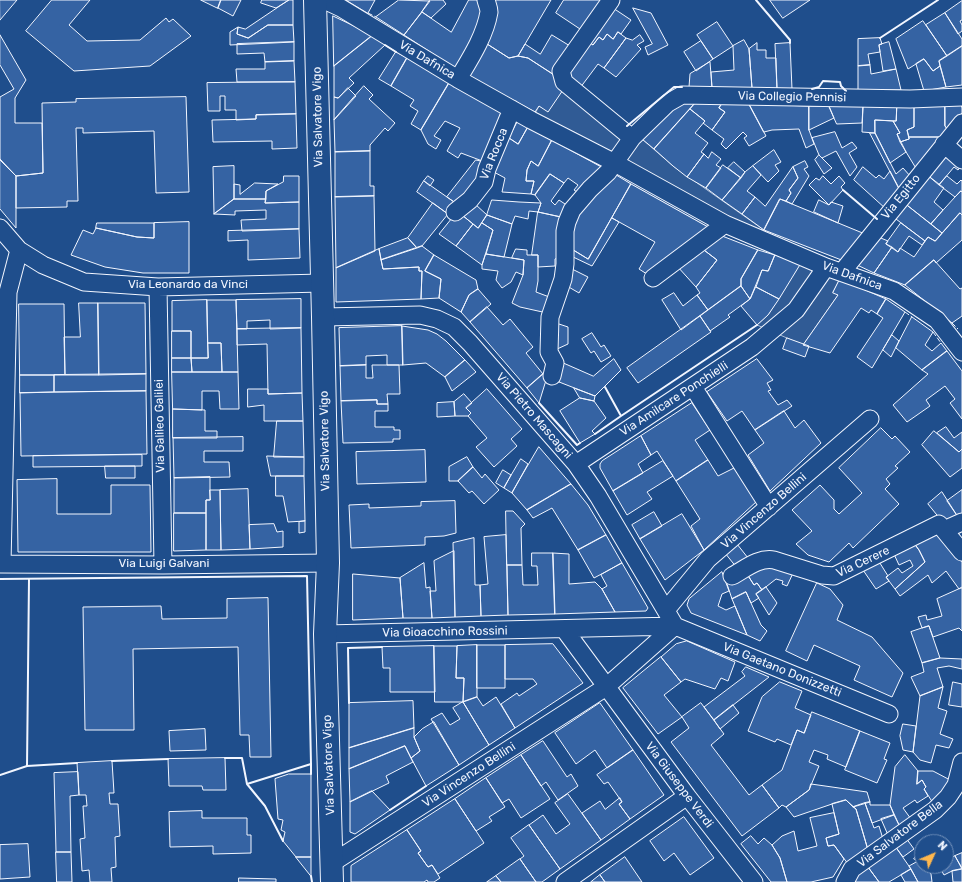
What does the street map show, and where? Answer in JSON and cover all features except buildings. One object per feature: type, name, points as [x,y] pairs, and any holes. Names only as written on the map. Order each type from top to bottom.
[{"type":"street","name":"Via Salvatore Vigo","points":[[315,0],[328,563],[325,634],[332,872]]},
{"type":"street","name":"Via Dafnica","points":[[324,0],[341,8],[458,79],[612,168],[725,224],[826,267],[894,291],[937,320],[962,352]]},
{"type":"street","points":[[458,79],[481,36],[489,11],[486,0]]},
{"type":"street","points":[[610,0],[561,71],[564,82],[634,136]]},
{"type":"street","name":"Via Collegio Pennisi","points":[[552,376],[555,363],[549,352],[550,317],[563,279],[565,264],[566,222],[572,210],[590,188],[612,168],[634,136],[668,103],[682,95],[910,99],[962,97]]},
{"type":"street","name":"Via Rocca","points":[[455,212],[470,200],[484,182],[487,168],[512,109]]},
{"type":"street","name":"Via Egitto","points":[[842,272],[962,123]]},
{"type":"street","points":[[944,144],[962,160]]},
{"type":"street","points":[[654,278],[725,224]]},
{"type":"street","name":"Via Leonardo da Vinci","points":[[0,228],[19,250],[43,265],[84,282],[158,287],[322,284]]},
{"type":"street","points":[[1,564],[8,292],[19,250]]},
{"type":"street","name":"Via Amilcare Ponchielli","points":[[576,464],[752,347],[796,310],[826,267]]},
{"type":"street","name":"Via Galileo Galilei","points":[[158,287],[162,565]]},
{"type":"street","name":"Via Pietro Mascagni","points":[[323,317],[420,315],[437,318],[454,328],[470,343],[576,464],[598,496],[675,626]]},
{"type":"street","points":[[693,386],[769,507]]},
{"type":"street","name":"Via Vincenzo Bellini","points":[[666,610],[708,559],[870,419]]},
{"type":"street","points":[[962,522],[944,530],[962,552]]},
{"type":"street","name":"Via Cerere","points":[[732,576],[766,558],[822,575],[834,576],[939,524],[944,530]]},
{"type":"street","name":"Via Luigi Galvani","points":[[1,564],[162,565],[328,563]]},
{"type":"street","name":"Via Vincenzo Bellini","points":[[332,872],[606,687],[675,626]]},
{"type":"street","name":"Via Gioacchino Rossini","points":[[325,634],[675,626]]},
{"type":"street","name":"Via Gaetano Donizzetti","points":[[675,626],[889,714]]},
{"type":"street","name":"Via Giuseppe Verdi","points":[[564,629],[687,796],[754,882]]},
{"type":"street","name":"Via Salvatore Bella","points":[[845,882],[852,869],[935,810],[948,797],[956,785],[962,762]]},
{"type":"street","points":[[565,882],[687,796]]},
{"type":"shaded area","points":[[564,87],[642,139],[673,166],[764,230],[725,224],[708,227],[528,127],[539,106],[548,111]]},
{"type":"shaded area","points":[[801,263],[840,279],[833,292],[838,295],[803,345],[757,325],[768,315]]},
{"type":"fence","points":[[368,13],[376,17]]},
{"type":"fence","points":[[905,312],[912,317]]},
{"type":"fence","points":[[952,323],[958,329]]},
{"type":"fence","points":[[933,332],[941,343]]},
{"type":"wall","points":[[756,0],[790,40],[790,43]]},
{"type":"wall","points":[[880,38],[938,0]]},
{"type":"wall","points":[[385,45],[396,52]]},
{"type":"wall","points":[[812,89],[819,87],[823,81],[840,82],[841,86],[846,91]]},
{"type":"wall","points":[[627,126],[674,87],[682,87]]},
{"type":"wall","points":[[843,190],[877,219]]},
{"type":"wall","points":[[621,416],[757,325]]},
{"type":"wall","points":[[595,434],[621,416],[605,387]]},
{"type":"wall","points":[[539,403],[577,445],[580,443]]},
{"type":"wall","points":[[0,579],[307,576],[311,764],[247,784],[265,806],[283,841]]},
{"type":"wall","points":[[27,766],[29,579]]},
{"type":"wall","points":[[349,703],[348,648],[382,647]]},
{"type":"wall","points":[[225,758],[242,758],[247,784]]},
{"type":"wall","points":[[112,761],[168,759]]},
{"type":"wall","points":[[0,775],[27,766],[77,763]]},
{"type":"wall","points":[[311,764],[311,774]]},
{"type":"wall","points":[[390,810],[426,786]]},
{"type":"wall","points":[[311,876],[312,882]]}]
